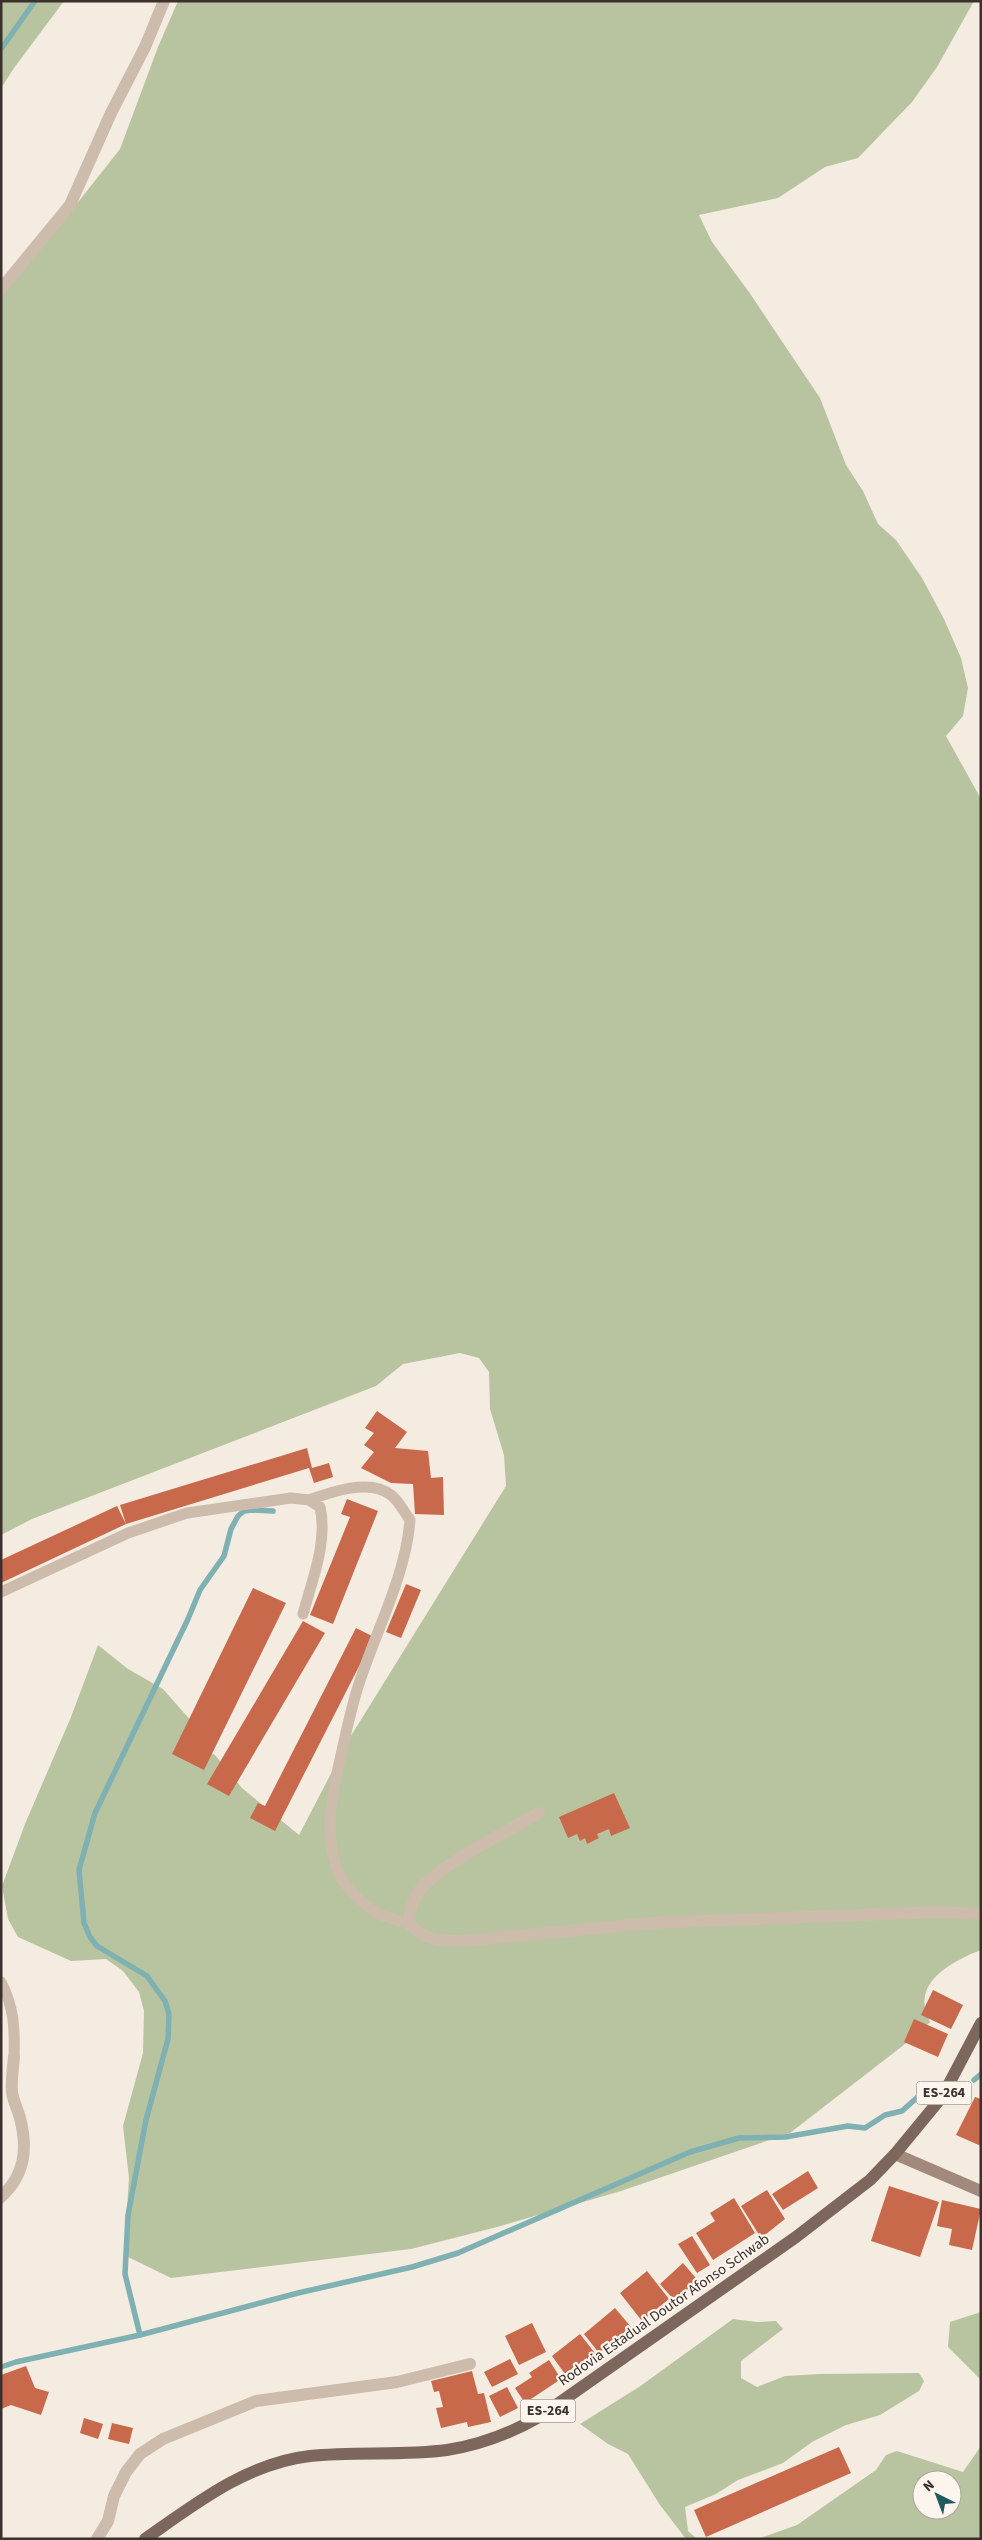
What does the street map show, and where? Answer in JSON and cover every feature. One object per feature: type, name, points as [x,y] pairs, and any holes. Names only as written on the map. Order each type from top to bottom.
[{"type":"main road","name":"Rodovia Estadual Doutor Afonso Schwab","points":[[145,2539],[206,2497],[242,2476],[272,2465],[309,2456],[447,2450],[513,2431],[571,2396],[693,2307],[796,2237],[870,2180],[895,2154],[942,2097],[981,2023]]},
{"type":"street","points":[[1,289],[70,205],[111,113],[145,47],[164,1]]},
{"type":"street","points":[[539,1813],[443,1869],[420,1891],[409,1909],[410,1924],[419,1934],[440,1941],[651,1923],[940,1912],[981,1914]]},
{"type":"street","points":[[1,2197],[21,2172],[24,2152],[20,2120],[12,2093],[14,2056]]},
{"type":"street","points":[[895,2154],[981,2191]]},
{"type":"street","points":[[97,2539],[108,2521],[114,2496],[126,2472],[140,2454],[163,2439],[256,2401],[397,2382],[470,2364]]},
{"type":"lane","points":[[1,1592],[128,1533],[187,1513],[291,1498],[309,1500],[340,1489],[377,1488],[390,1494],[410,1520],[408,1535],[401,1565],[362,1674],[348,1724],[328,1820],[330,1844],[339,1873],[354,1894],[377,1913],[410,1924]]},
{"type":"lane","points":[[303,1614],[323,1534],[320,1507],[309,1500]]},
{"type":"lane","points":[[1,1982],[9,1996],[15,2024],[14,2056]]},
{"type":"green space","points":[[1,1],[64,1],[1,88]]},
{"type":"green space","points":[[178,1],[974,1],[937,67],[912,102],[858,158],[825,167],[778,198],[699,215],[712,242],[749,292],[820,398],[846,465],[863,491],[878,524],[896,540],[922,578],[944,619],[961,658],[968,688],[963,716],[946,736],[981,799],[981,1950],[947,1967],[933,1980],[924,1999],[925,2009],[930,2022],[918,2034],[790,2133],[621,2191],[497,2227],[411,2249],[171,2278],[124,2255],[129,2178],[123,2126],[143,2053],[144,2011],[139,1992],[123,1971],[106,1959],[71,1961],[18,1937],[8,1919],[2,1886],[25,1824],[71,1717],[98,1645],[128,1669],[163,1689],[192,1722],[204,1749],[215,1755],[242,1788],[299,1835],[349,1739],[506,1486],[504,1455],[490,1409],[489,1372],[479,1358],[460,1353],[403,1364],[376,1386],[32,1519],[1,1535],[1,284],[79,201],[120,149],[158,47]]},
{"type":"green space","points":[[981,2312],[981,2380],[948,2347],[950,2322]]},
{"type":"green space","points":[[733,2319],[757,2322],[776,2321],[783,2329],[741,2361],[741,2378],[757,2387],[785,2376],[820,2374],[919,2373],[924,2381],[919,2391],[880,2415],[846,2425],[812,2442],[783,2463],[738,2480],[716,2494],[685,2507],[688,2531],[697,2539],[686,2539],[660,2505],[628,2454],[608,2444],[580,2424],[639,2387]]},
{"type":"green space","points":[[981,2446],[981,2539],[758,2539],[797,2525],[876,2470],[886,2455],[897,2451],[957,2470],[912,2470],[912,2520],[962,2520],[962,2472]]},
{"type":"building","points":[[377,1411],[407,1432],[395,1448],[428,1451],[431,1478],[443,1477],[444,1515],[415,1514],[413,1484],[391,1483],[361,1468],[374,1452],[364,1445],[374,1433],[365,1428]]},
{"type":"building","points":[[307,1448],[312,1468],[329,1463],[333,1477],[314,1483],[309,1468],[126,1524],[120,1505]]},
{"type":"building","points":[[347,1499],[378,1511],[333,1624],[310,1615],[350,1517],[341,1514]]},
{"type":"building","points":[[117,1506],[126,1524],[1,1583],[1,1560]]},
{"type":"building","points":[[406,1584],[421,1590],[401,1638],[386,1632]]},
{"type":"building","points":[[253,1588],[286,1603],[204,1770],[172,1754]]},
{"type":"building","points":[[303,1621],[325,1633],[229,1796],[207,1784]]},
{"type":"building","points":[[356,1628],[374,1637],[275,1831],[250,1818],[258,1803],[265,1806]]},
{"type":"building","points":[[614,1793],[630,1828],[611,1836],[609,1829],[597,1834],[599,1838],[587,1844],[585,1838],[580,1841],[577,1834],[568,1838],[559,1817]]},
{"type":"building","points":[[933,1990],[963,2005],[951,2029],[921,2015]]},
{"type":"building","points":[[914,2019],[948,2034],[938,2057],[904,2042]]},
{"type":"building","points":[[975,2097],[981,2099],[981,2146],[956,2135]]},
{"type":"building","points":[[808,2171],[818,2188],[783,2210],[772,2194]]},
{"type":"building","points":[[889,2186],[939,2202],[920,2257],[871,2241]]},
{"type":"building","points":[[767,2190],[785,2219],[761,2238],[741,2206]]},
{"type":"building","points":[[734,2198],[755,2233],[713,2260],[696,2233],[715,2221],[710,2213]]},
{"type":"building","points":[[942,2200],[981,2209],[972,2250],[949,2245],[952,2229],[937,2226]]},
{"type":"building","points":[[692,2236],[710,2265],[697,2273],[678,2244]]},
{"type":"building","points":[[683,2263],[700,2283],[691,2292],[688,2289],[675,2301],[660,2284]]},
{"type":"building","points":[[647,2271],[669,2299],[642,2321],[620,2293]]},
{"type":"building","points":[[615,2308],[631,2327],[599,2353],[584,2334]]},
{"type":"building","points":[[532,2323],[546,2352],[519,2365],[505,2336]]},
{"type":"building","points":[[580,2334],[598,2357],[581,2370],[577,2365],[565,2374],[552,2356]]},
{"type":"building","points":[[510,2359],[518,2374],[492,2387],[484,2372]]},
{"type":"building","points":[[549,2360],[561,2379],[525,2403],[515,2388],[532,2377],[529,2373]]},
{"type":"building","points":[[26,2366],[35,2388],[49,2392],[41,2415],[11,2405],[1,2409],[1,2375]]},
{"type":"building","points":[[472,2371],[478,2394],[484,2393],[491,2422],[468,2427],[467,2422],[441,2428],[436,2408],[443,2407],[439,2391],[434,2392],[431,2381]]},
{"type":"building","points":[[507,2387],[518,2408],[500,2417],[489,2396]]},
{"type":"building","points":[[84,2418],[103,2424],[98,2439],[80,2433]]},
{"type":"building","points":[[112,2423],[133,2428],[129,2444],[108,2439]]},
{"type":"building","points":[[839,2447],[851,2473],[706,2537],[694,2510]]},
{"type":"waterway","points":[[1,49],[35,1]]},
{"type":"waterway","points":[[140,2335],[125,2274],[128,2215],[146,2120],[168,2039],[169,2014],[165,2001],[147,1976],[97,1946],[90,1937],[84,1923],[79,1870],[95,1813],[200,1590],[224,1556],[231,1529],[238,1516],[244,1511],[273,1511]]},
{"type":"waterway","points":[[974,2080],[981,2074]]},
{"type":"waterway","points":[[1,2367],[16,2362],[140,2335],[298,2293],[412,2267],[458,2253],[690,2152],[739,2138],[785,2137],[848,2126],[865,2128],[885,2115],[902,2111],[920,2095]]}]
